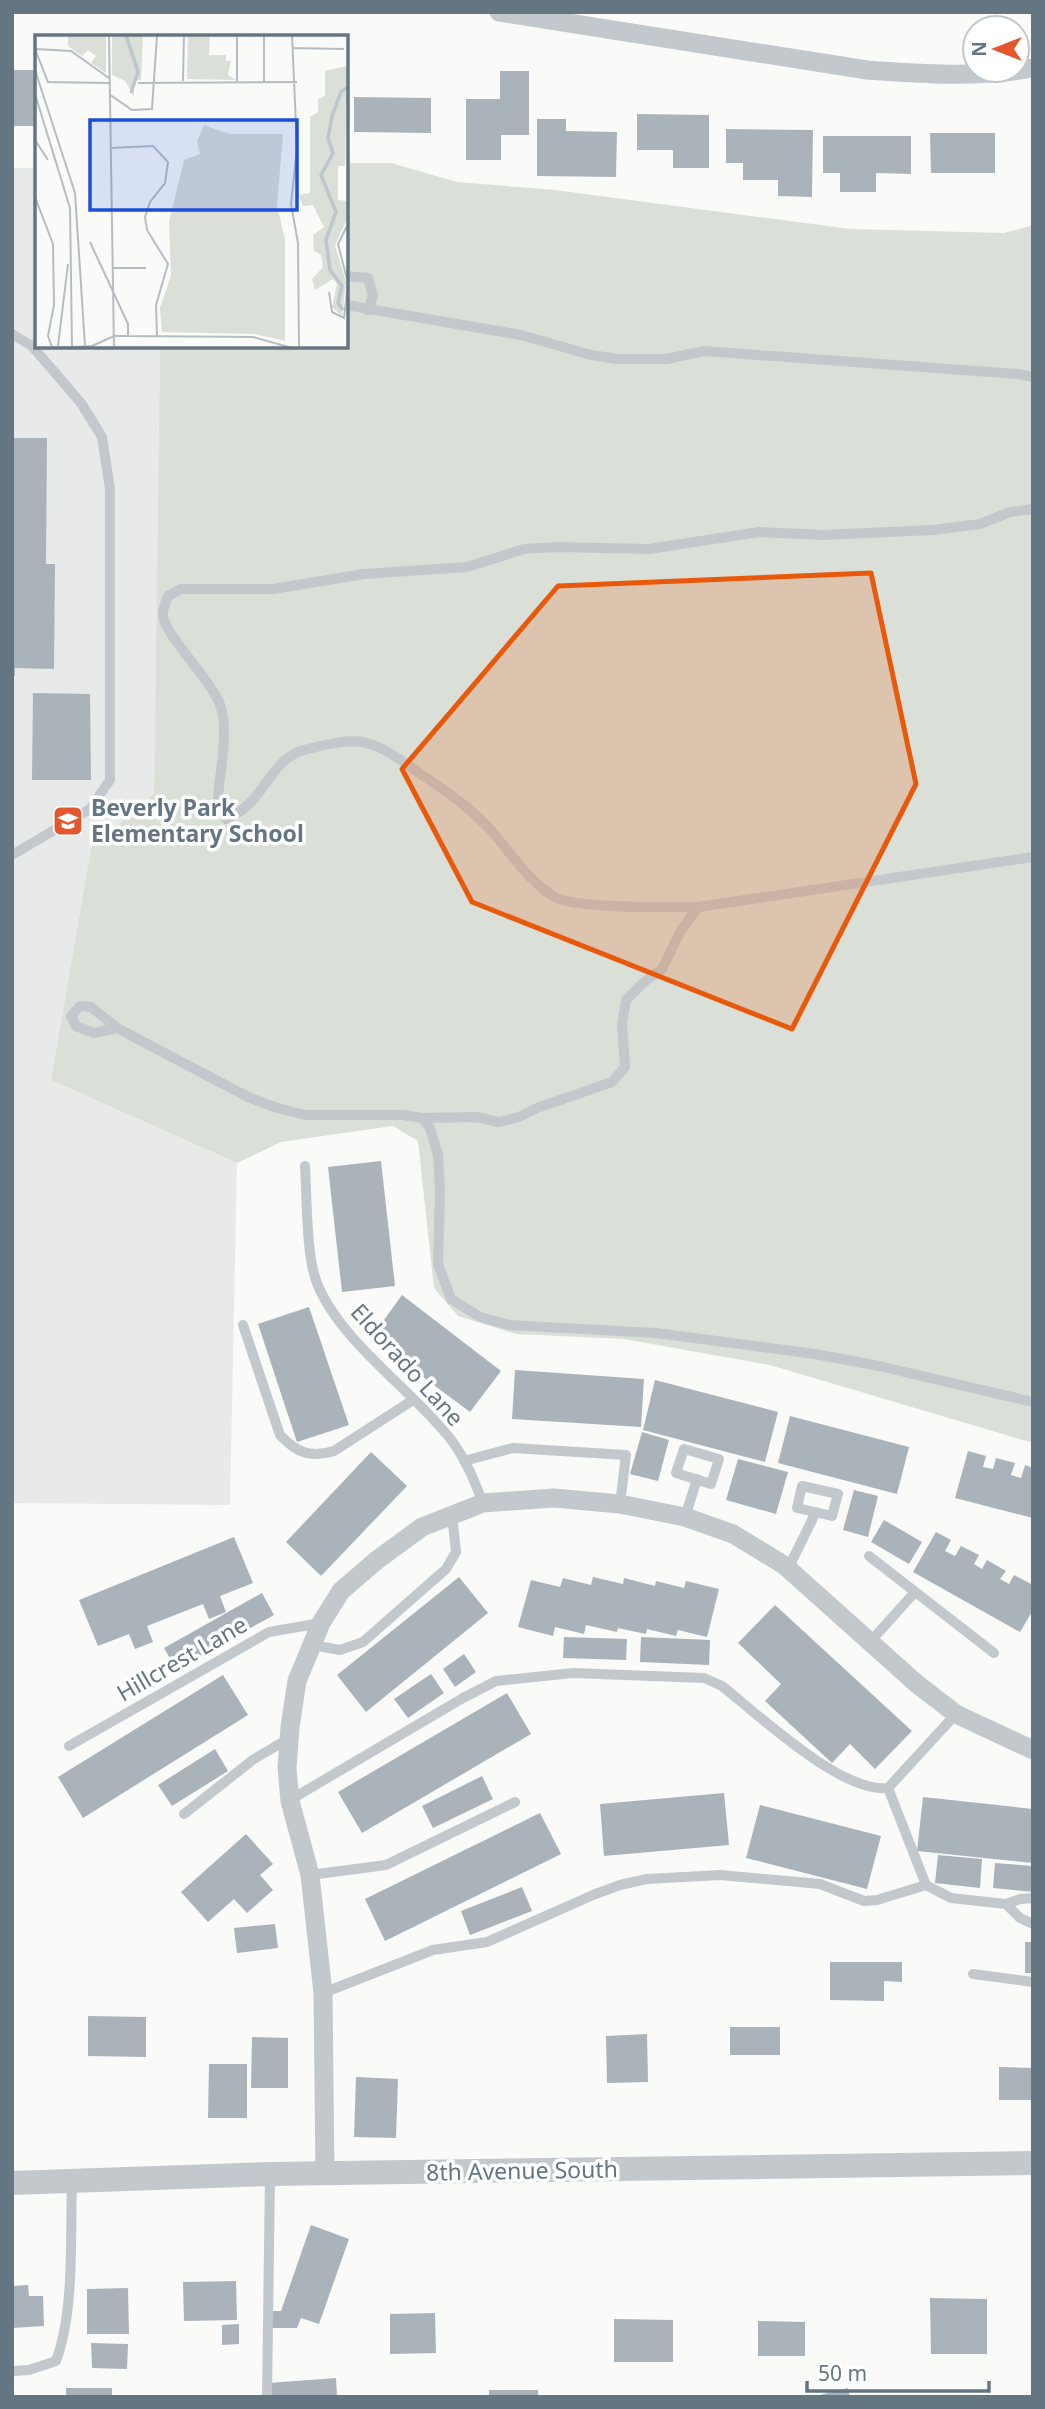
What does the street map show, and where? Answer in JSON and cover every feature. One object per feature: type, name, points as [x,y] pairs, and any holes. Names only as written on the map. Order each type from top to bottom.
[{"type":"street","points":[[499,12],[867,70],[925,74],[1003,72],[1033,68]]},
{"type":"street","points":[[325,2174],[323,1993],[310,1875],[290,1801],[287,1768],[297,1681],[321,1623],[341,1591],[422,1527],[483,1503],[554,1498],[620,1504],[685,1517],[733,1534],[788,1569],[917,1684],[956,1714],[1033,1749]]},
{"type":"street","name":"8th Avenue South","points":[[12,2183],[270,2174],[1033,2163]]},
{"type":"lane","points":[[348,276],[368,278],[373,296],[368,310]]},
{"type":"lane","points":[[348,305],[521,335],[591,355],[617,359],[667,359],[704,351],[802,360],[912,365],[1033,377]]},
{"type":"lane","points":[[12,334],[32,346],[80,402],[102,438],[110,489],[110,780],[90,809],[12,855]]},
{"type":"lane","points":[[1033,509],[1010,512],[980,524],[933,530],[823,535],[759,532],[649,549],[524,549],[467,566],[364,574],[273,589],[181,589],[168,596],[163,613],[167,628],[220,704],[223,727],[217,809],[226,819],[240,814],[254,802],[283,762],[301,751],[360,741],[387,750],[456,796],[533,879],[557,898],[590,904],[698,907],[1033,858]]},
{"type":"lane","points":[[117,1028],[248,1097],[305,1115],[476,1117],[499,1122],[612,1082],[625,1067],[622,1024],[626,1000],[643,983],[663,969],[680,933],[698,907]]},
{"type":"lane","points":[[422,1118],[430,1128],[438,1155],[438,1264],[450,1299],[480,1317],[509,1325],[656,1333],[815,1354],[1033,1402]]},
{"type":"lane","name":"Eldorado Lane","points":[[305,1166],[310,1248],[316,1282],[334,1313],[449,1437],[464,1461],[483,1503]]},
{"type":"lane","points":[[243,1325],[279,1435],[291,1447],[305,1454],[319,1455],[334,1451],[413,1400]]},
{"type":"lane","points":[[464,1461],[513,1448],[626,1455],[620,1504]]},
{"type":"lane","points":[[684,1449],[719,1459],[711,1484],[697,1479],[676,1473],[684,1449]]},
{"type":"lane","points":[[685,1517],[697,1479]]},
{"type":"lane","points":[[788,1569],[816,1512]]},
{"type":"lane","points":[[311,1645],[340,1650],[363,1642],[446,1569],[456,1552],[452,1515]]},
{"type":"lane","points":[[869,1556],[994,1653]]},
{"type":"lane","points":[[870,1642],[915,1592]]},
{"type":"lane","name":"Hillcrest Lane","points":[[69,1746],[269,1632],[321,1623]]},
{"type":"lane","points":[[290,1801],[496,1681],[573,1673],[704,1678],[722,1686],[830,1771],[874,1790],[888,1788],[956,1714]]},
{"type":"lane","points":[[184,1814],[254,1759],[289,1738]]},
{"type":"lane","points":[[888,1788],[926,1885],[951,1898],[1006,1904],[1033,1898]]},
{"type":"lane","points":[[310,1875],[386,1865],[515,1802]]},
{"type":"lane","points":[[323,1993],[433,1950],[488,1942],[593,1895],[648,1879],[720,1875],[820,1884],[864,1901],[877,1900],[926,1885]]},
{"type":"lane","points":[[1006,1904],[1020,1917],[1033,1924]]},
{"type":"lane","points":[[973,1974],[1033,1982]]},
{"type":"lane","points":[[267,2397],[270,2174]]},
{"type":"lane","points":[[12,2371],[29,2370],[56,2361],[62,2344],[68,2295],[72,2181]]},
{"type":"highlighted area","points":[[871,573],[916,784],[792,1029],[472,902],[402,769],[558,586]]},
{"type":"shaded area","points":[[348,163],[391,163],[457,182],[555,190],[850,229],[1004,233],[1033,225],[1033,1443],[770,1365],[624,1339],[516,1334],[458,1316],[434,1288],[418,1141],[393,1126],[281,1142],[237,1163],[51,1080],[91,848],[154,794],[160,348],[348,348]]},
{"type":"shaded area","name":"Beverly Park Elementary School","points":[[12,168],[35,168],[35,348],[160,348],[154,794],[91,848],[51,1080],[237,1163],[230,1505],[12,1503]]},
{"type":"building","points":[[12,70],[35,70],[35,126],[12,126]]},
{"type":"building","points":[[500,71],[529,71],[529,135],[501,135],[501,160],[466,160],[466,99],[500,99]]},
{"type":"building","points":[[354,97],[431,98],[431,133],[354,132]]},
{"type":"building","points":[[637,114],[709,115],[709,168],[673,168],[673,150],[637,150]]},
{"type":"building","points":[[537,119],[566,119],[566,131],[617,132],[616,177],[537,176]]},
{"type":"building","points":[[726,129],[813,130],[812,197],[778,196],[778,180],[743,180],[743,163],[726,163]]},
{"type":"building","points":[[930,133],[995,133],[995,173],[931,173]]},
{"type":"building","points":[[823,136],[911,136],[911,174],[876,173],[876,192],[840,192],[840,173],[823,173]]},
{"type":"building","points":[[12,438],[47,438],[46,564],[55,564],[54,669],[15,668],[15,676],[12,676]]},
{"type":"building","points":[[33,693],[90,694],[91,780],[32,780]]},
{"type":"building","points":[[381,1161],[395,1286],[342,1292],[328,1167]]},
{"type":"building","points":[[402,1295],[501,1371],[470,1412],[371,1338]]},
{"type":"building","points":[[309,1307],[349,1425],[297,1442],[258,1324]]},
{"type":"building","points":[[515,1370],[644,1379],[641,1427],[512,1419]]},
{"type":"building","points":[[655,1380],[778,1412],[765,1462],[643,1430]]},
{"type":"building","points":[[790,1416],[909,1447],[897,1494],[778,1463]]},
{"type":"building","points":[[642,1432],[669,1440],[658,1481],[630,1474]]},
{"type":"building","points":[[968,1451],[986,1456],[983,1467],[993,1469],[996,1458],[1015,1463],[1011,1475],[1021,1478],[1025,1465],[1033,1468],[1033,1518],[955,1498]]},
{"type":"building","points":[[371,1452],[407,1486],[321,1576],[286,1542]]},
{"type":"building","points":[[738,1459],[788,1472],[776,1514],[726,1500]]},
{"type":"building","points":[[854,1490],[878,1496],[868,1537],[843,1530]]},
{"type":"building","points":[[884,1520],[922,1542],[909,1564],[871,1542]]},
{"type":"building","points":[[936,1532],[951,1540],[945,1551],[955,1556],[961,1546],[979,1555],[974,1564],[982,1569],[987,1560],[1006,1571],[1000,1579],[1009,1584],[1014,1575],[1033,1585],[1033,1610],[1020,1632],[913,1572]]},
{"type":"building","points":[[234,1537],[253,1583],[220,1596],[226,1612],[209,1619],[203,1604],[147,1626],[153,1642],[135,1649],[129,1634],[98,1646],[79,1600]]},
{"type":"building","points":[[459,1577],[488,1613],[366,1712],[337,1675]]},
{"type":"building","points":[[593,1577],[623,1584],[624,1578],[655,1586],[656,1581],[684,1588],[686,1581],[719,1589],[707,1637],[678,1630],[676,1636],[647,1629],[646,1634],[618,1628],[617,1632],[586,1625],[584,1634],[555,1627],[553,1636],[518,1627],[531,1580],[560,1587],[563,1578],[591,1585]]},
{"type":"building","points":[[262,1593],[274,1615],[176,1669],[164,1648]]},
{"type":"building","points":[[775,1605],[912,1731],[875,1769],[850,1744],[832,1763],[765,1701],[781,1684],[738,1643]]},
{"type":"building","points":[[564,1637],[627,1639],[626,1660],[563,1658]]},
{"type":"building","points":[[641,1637],[710,1640],[709,1665],[640,1662]]},
{"type":"building","points":[[464,1654],[476,1672],[455,1687],[443,1669]]},
{"type":"building","points":[[431,1674],[444,1693],[408,1718],[394,1699]]},
{"type":"building","points":[[223,1675],[248,1715],[83,1818],[58,1777]]},
{"type":"building","points":[[507,1693],[531,1734],[362,1833],[338,1792]]},
{"type":"building","points":[[215,1749],[228,1771],[172,1806],[158,1785]]},
{"type":"building","points":[[482,1776],[493,1799],[433,1828],[422,1806]]},
{"type":"building","points":[[724,1793],[729,1845],[604,1856],[600,1804]]},
{"type":"building","points":[[923,1797],[1033,1809],[1033,1863],[917,1851]]},
{"type":"building","points":[[760,1805],[881,1836],[867,1889],[746,1858]]},
{"type":"building","points":[[540,1813],[561,1854],[385,1941],[365,1899]]},
{"type":"building","points":[[246,1834],[273,1864],[260,1875],[273,1890],[247,1913],[234,1899],[208,1922],[181,1892]]},
{"type":"building","points":[[938,1855],[982,1859],[980,1888],[935,1883]]},
{"type":"building","points":[[995,1863],[1033,1866],[1033,1892],[993,1888]]},
{"type":"building","points":[[522,1887],[532,1911],[470,1935],[461,1911]]},
{"type":"building","points":[[275,1924],[278,1948],[237,1953],[234,1928]]},
{"type":"building","points":[[1025,1942],[1033,1942],[1033,1973],[1025,1973]]},
{"type":"building","points":[[830,1962],[902,1962],[902,1982],[884,1981],[884,2001],[830,2000]]},
{"type":"building","points":[[88,2016],[146,2017],[146,2057],[88,2056]]},
{"type":"building","points":[[730,2027],[780,2027],[780,2055],[730,2055]]},
{"type":"building","points":[[647,2034],[648,2082],[607,2083],[606,2036]]},
{"type":"building","points":[[252,2037],[288,2038],[288,2088],[251,2088]]},
{"type":"building","points":[[209,2064],[247,2064],[247,2118],[208,2118]]},
{"type":"building","points":[[999,2067],[1033,2068],[1033,2100],[999,2100]]},
{"type":"building","points":[[356,2077],[398,2079],[396,2138],[354,2137]]},
{"type":"building","points":[[311,2225],[349,2239],[319,2324],[301,2318],[297,2328],[271,2328],[271,2311],[281,2311]]},
{"type":"building","points":[[236,2281],[237,2320],[184,2321],[183,2282]]},
{"type":"building","points":[[28,2285],[29,2296],[43,2296],[44,2326],[12,2328],[12,2286]]},
{"type":"building","points":[[128,2288],[129,2334],[87,2334],[87,2289]]},
{"type":"building","points":[[930,2298],[987,2299],[987,2354],[931,2354]]},
{"type":"building","points":[[435,2313],[436,2353],[390,2354],[390,2314]]},
{"type":"building","points":[[614,2319],[673,2320],[673,2362],[614,2362]]},
{"type":"building","points":[[758,2321],[805,2322],[805,2356],[758,2356]]},
{"type":"building","points":[[239,2324],[239,2344],[222,2345],[222,2325]]},
{"type":"building","points":[[91,2343],[128,2344],[127,2369],[92,2368]]},
{"type":"building","points":[[336,2378],[337,2397],[270,2397],[269,2383]]},
{"type":"building","points":[[66,2388],[112,2388],[112,2397],[66,2397]]},
{"type":"building","points":[[848,2388],[850,2397],[816,2397],[816,2396]]},
{"type":"building","points":[[489,2390],[538,2390],[538,2397],[489,2397]]},
{"type":"place","name":"Beverly Park Elementary School","points":[[68,821]]}]
